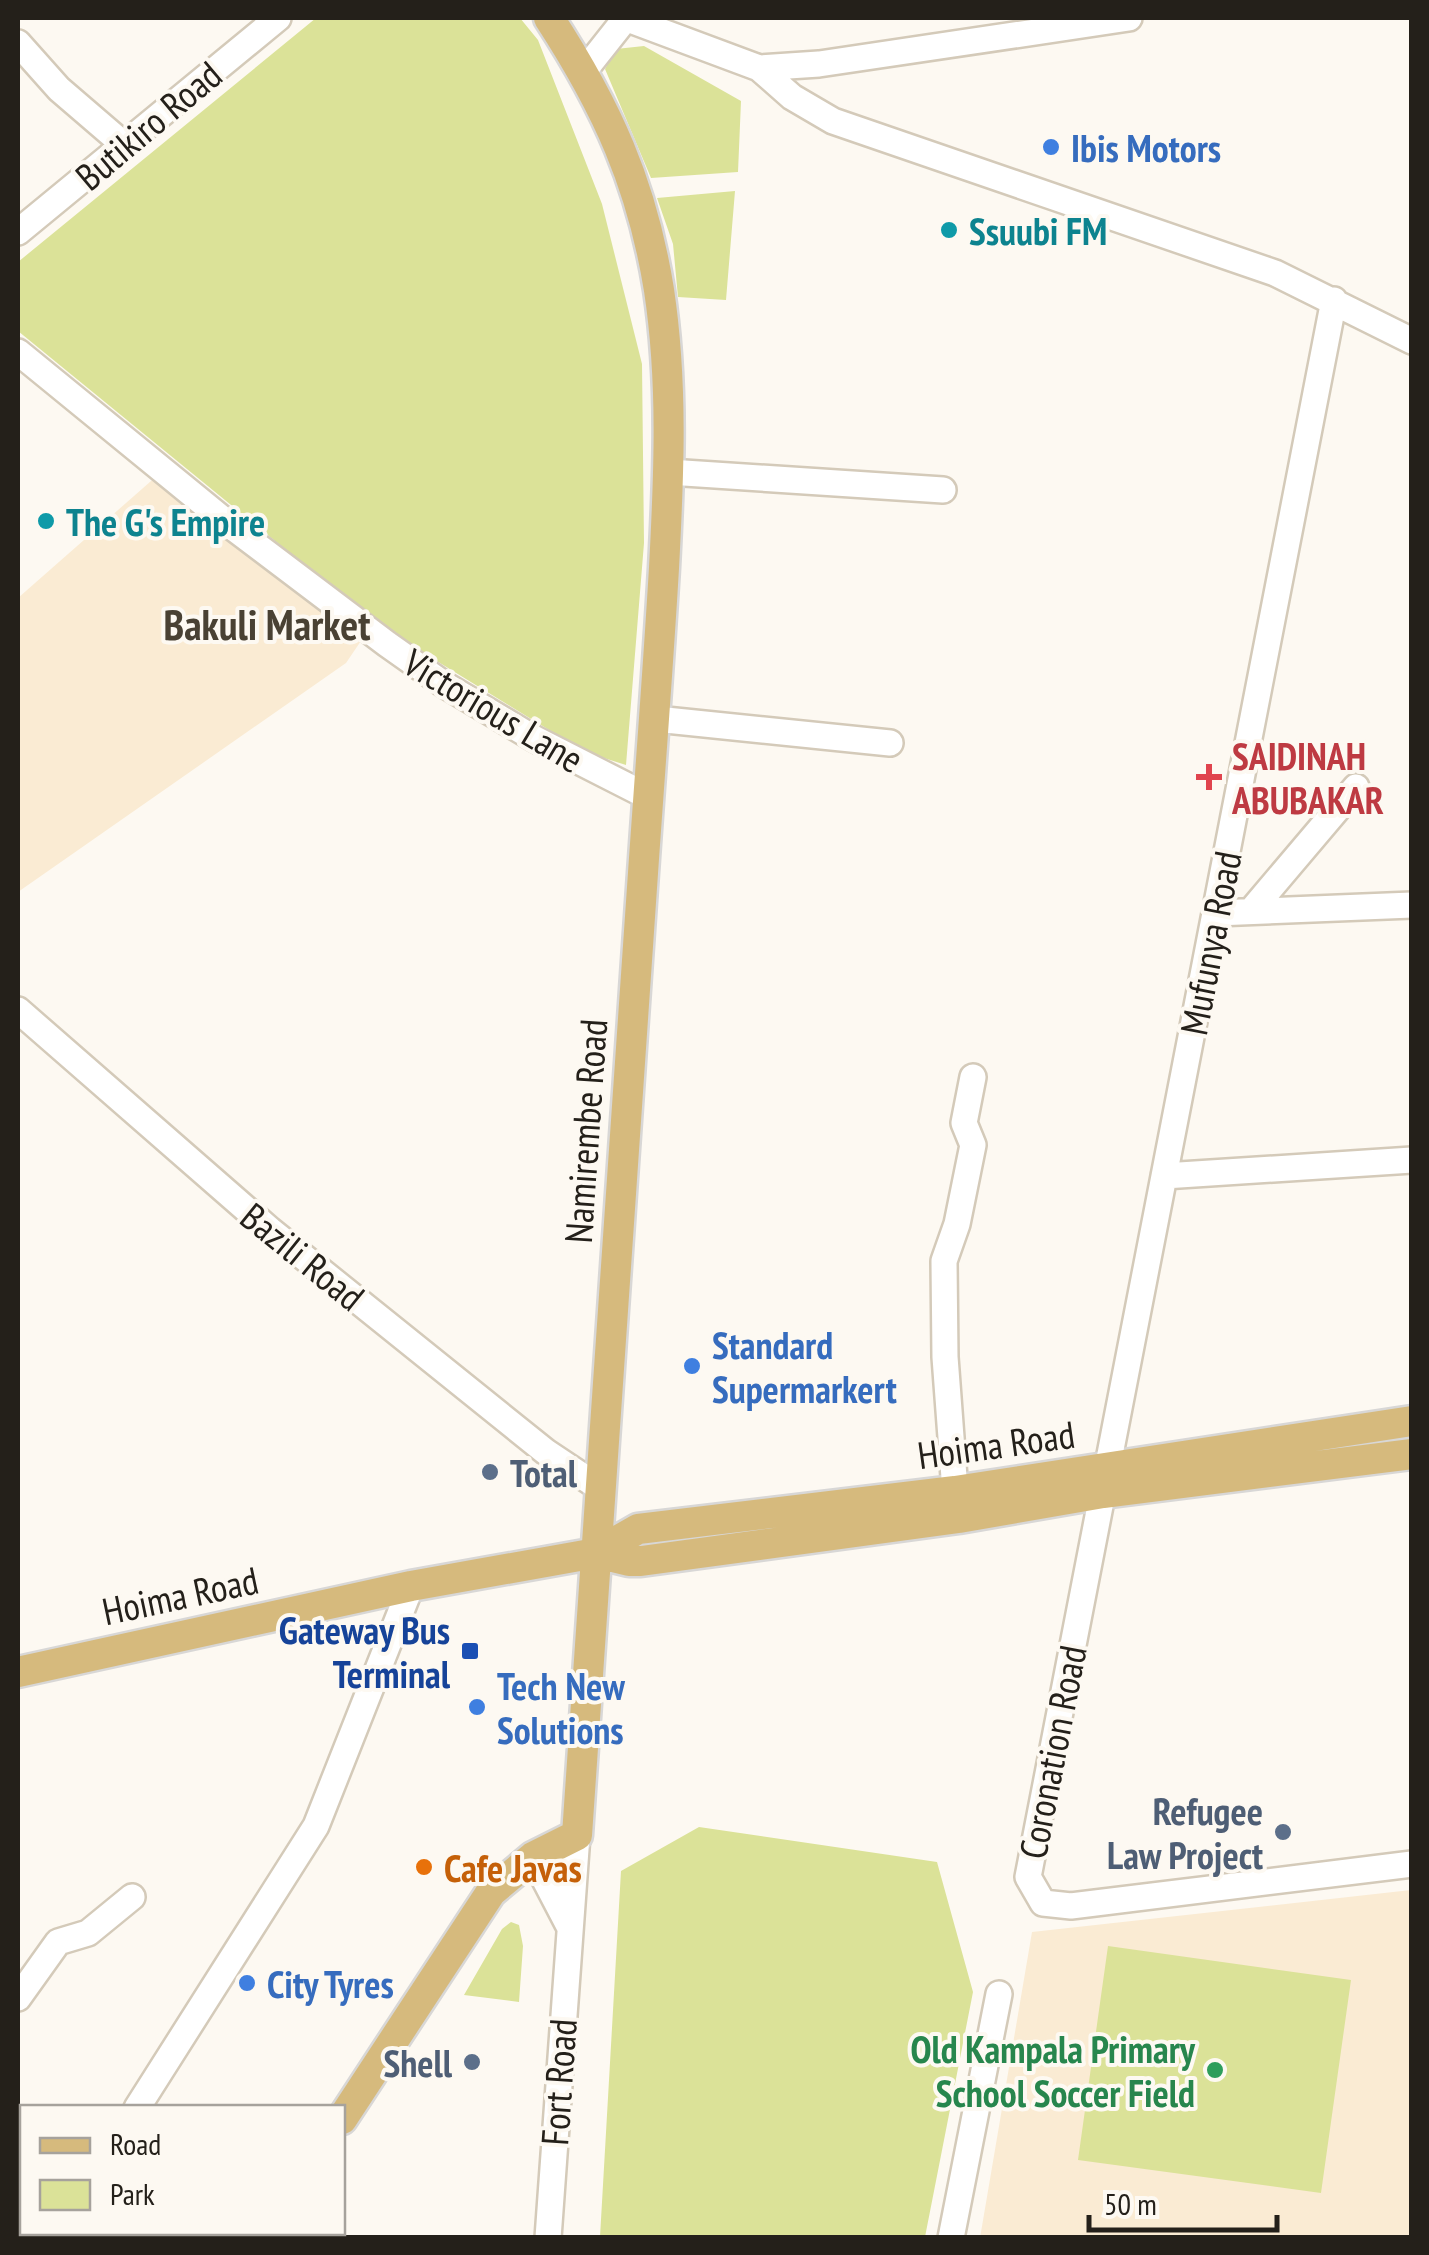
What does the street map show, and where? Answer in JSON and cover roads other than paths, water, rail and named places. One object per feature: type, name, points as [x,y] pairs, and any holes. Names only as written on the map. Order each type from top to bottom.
[{"type":"main road","name":"Namirembe Road","points":[[549,18],[610,119],[628,166],[658,288],[669,376],[669,472],[656,720],[577,1836]]},
{"type":"main road","name":"Hoima Road","points":[[596,1553],[629,1562],[642,1561],[958,1518],[1105,1481],[1412,1421]]},
{"type":"main road","name":"Hoima Road","points":[[18,1672],[411,1586],[596,1553],[638,1529],[954,1491],[1412,1454]]},
{"type":"main road","points":[[345,2114],[491,1892],[533,1857],[577,1836]]},
{"type":"street","name":"Butikiro Road","points":[[18,232],[278,18]]},
{"type":"street","points":[[584,71],[626,18],[760,68],[792,97],[834,122],[1275,273],[1412,341]]},
{"type":"street","points":[[760,68],[819,64],[1129,18]]},
{"type":"street","points":[[18,43],[59,90],[124,144]]},
{"type":"street","name":"Mufunya Road","points":[[1105,1481],[1334,300]]},
{"type":"street","name":"Victorious Lane","points":[[18,352],[231,526],[446,685],[535,740],[648,797]]},
{"type":"street","points":[[669,472],[944,490]]},
{"type":"street","points":[[656,720],[890,743]]},
{"type":"street","points":[[1252,911],[1356,787]]},
{"type":"street","points":[[1216,913],[1412,905]]},
{"type":"street","name":"Bazili Road","points":[[18,1010],[270,1230],[546,1452],[600,1488]]},
{"type":"street","points":[[954,1491],[945,1358],[944,1261],[957,1224],[974,1145],[964,1123],[974,1078]]},
{"type":"street","points":[[1164,1176],[1412,1160]]},
{"type":"street","name":"Coronation Road","points":[[1105,1481],[1028,1862],[1034,1892],[1044,1903],[1070,1906],[1412,1864]]},
{"type":"street","points":[[139,2105],[316,1826],[411,1586]]},
{"type":"street","name":"Fort Road","points":[[548,2238],[577,1836]]},
{"type":"street","points":[[533,1857],[569,1926]]},
{"type":"street","points":[[18,1998],[58,1942],[88,1933],[132,1897]]},
{"type":"street","points":[[951,2238],[999,1994]]},
{"type":"place","name":"Ibis Motors","points":[[1051,147]]},
{"type":"place","name":"Ssuubi FM","points":[[949,230]]},
{"type":"place","name":"The G's Empire","points":[[46,521]]},
{"type":"place","name":"SAIDINAH ABUBAKAR","points":[[1209,777]]},
{"type":"place","name":"Standard Supermarkert","points":[[692,1366]]},
{"type":"place","name":"Total","points":[[490,1472]]},
{"type":"place","name":"Gateway Bus Terminal","points":[[470,1651]]},
{"type":"place","name":"Tech New Solutions","points":[[477,1707]]},
{"type":"place","name":"Refugee Law Project","points":[[1283,1832]]},
{"type":"place","name":"Cafe Javas","points":[[424,1867]]},
{"type":"place","name":"City Tyres","points":[[247,1983]]},
{"type":"place","name":"Shell","points":[[472,2062]]},
{"type":"place","name":"Old Kampala Primary School Soccer Field","points":[[1215,2070]]},
{"type":"district","name":"Bakuli Market","points":[[267,624]]}]
